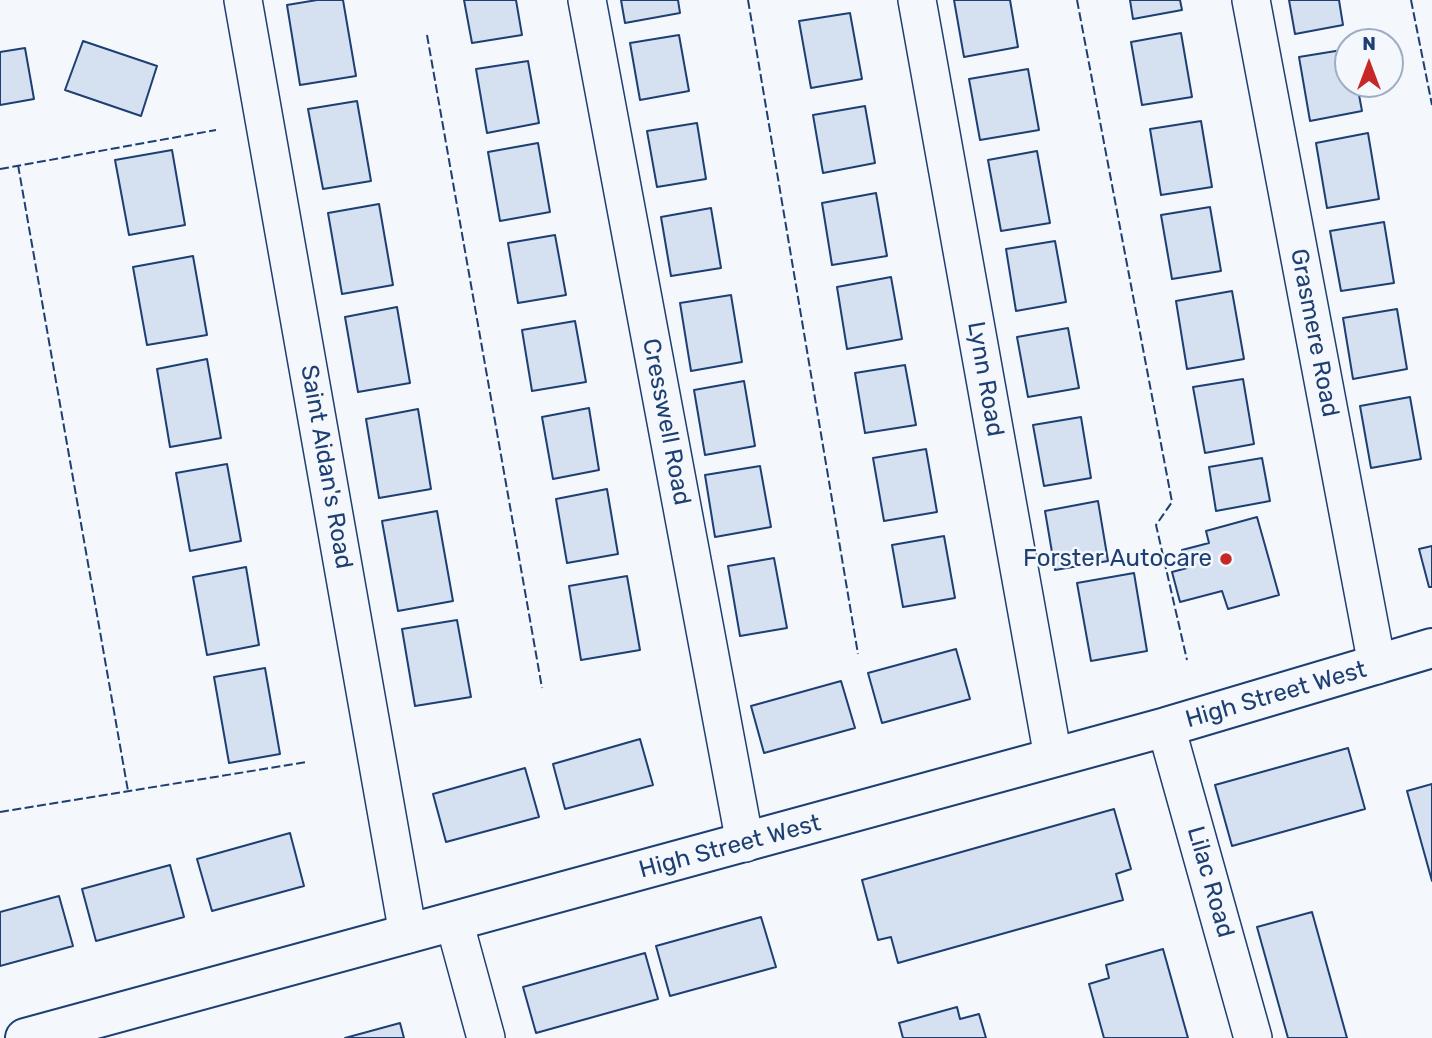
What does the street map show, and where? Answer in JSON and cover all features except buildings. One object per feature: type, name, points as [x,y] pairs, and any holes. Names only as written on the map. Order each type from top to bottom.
[{"type":"main road","name":"High Street West","points":[[25,1038],[1166,727],[1432,648]]},
{"type":"street","name":"Saint Aidan's Road","points":[[243,0],[408,934]]},
{"type":"street","name":"Cresswell Road","points":[[587,0],[745,843]]},
{"type":"street","name":"Lynn Road","points":[[916,0],[1053,757]]},
{"type":"street","name":"Grasmere Road","points":[[1251,0],[1377,665]]},
{"type":"street","name":"Lilac Road","points":[[1166,727],[1253,1038]]},
{"type":"street","points":[[454,921],[486,1038]]},
{"type":"fence","points":[[748,0],[858,654]]},
{"type":"fence","points":[[1077,0],[1172,502],[1156,525],[1187,660]]},
{"type":"fence","points":[[1411,0],[1432,105]]},
{"type":"fence","points":[[427,35],[542,688]]},
{"type":"fence","points":[[0,169],[216,130]]},
{"type":"fence","points":[[18,165],[128,791]]},
{"type":"fence","points":[[0,812],[307,762]]},
{"type":"place","name":"Forster Autocare","points":[[1226,559]]}]
